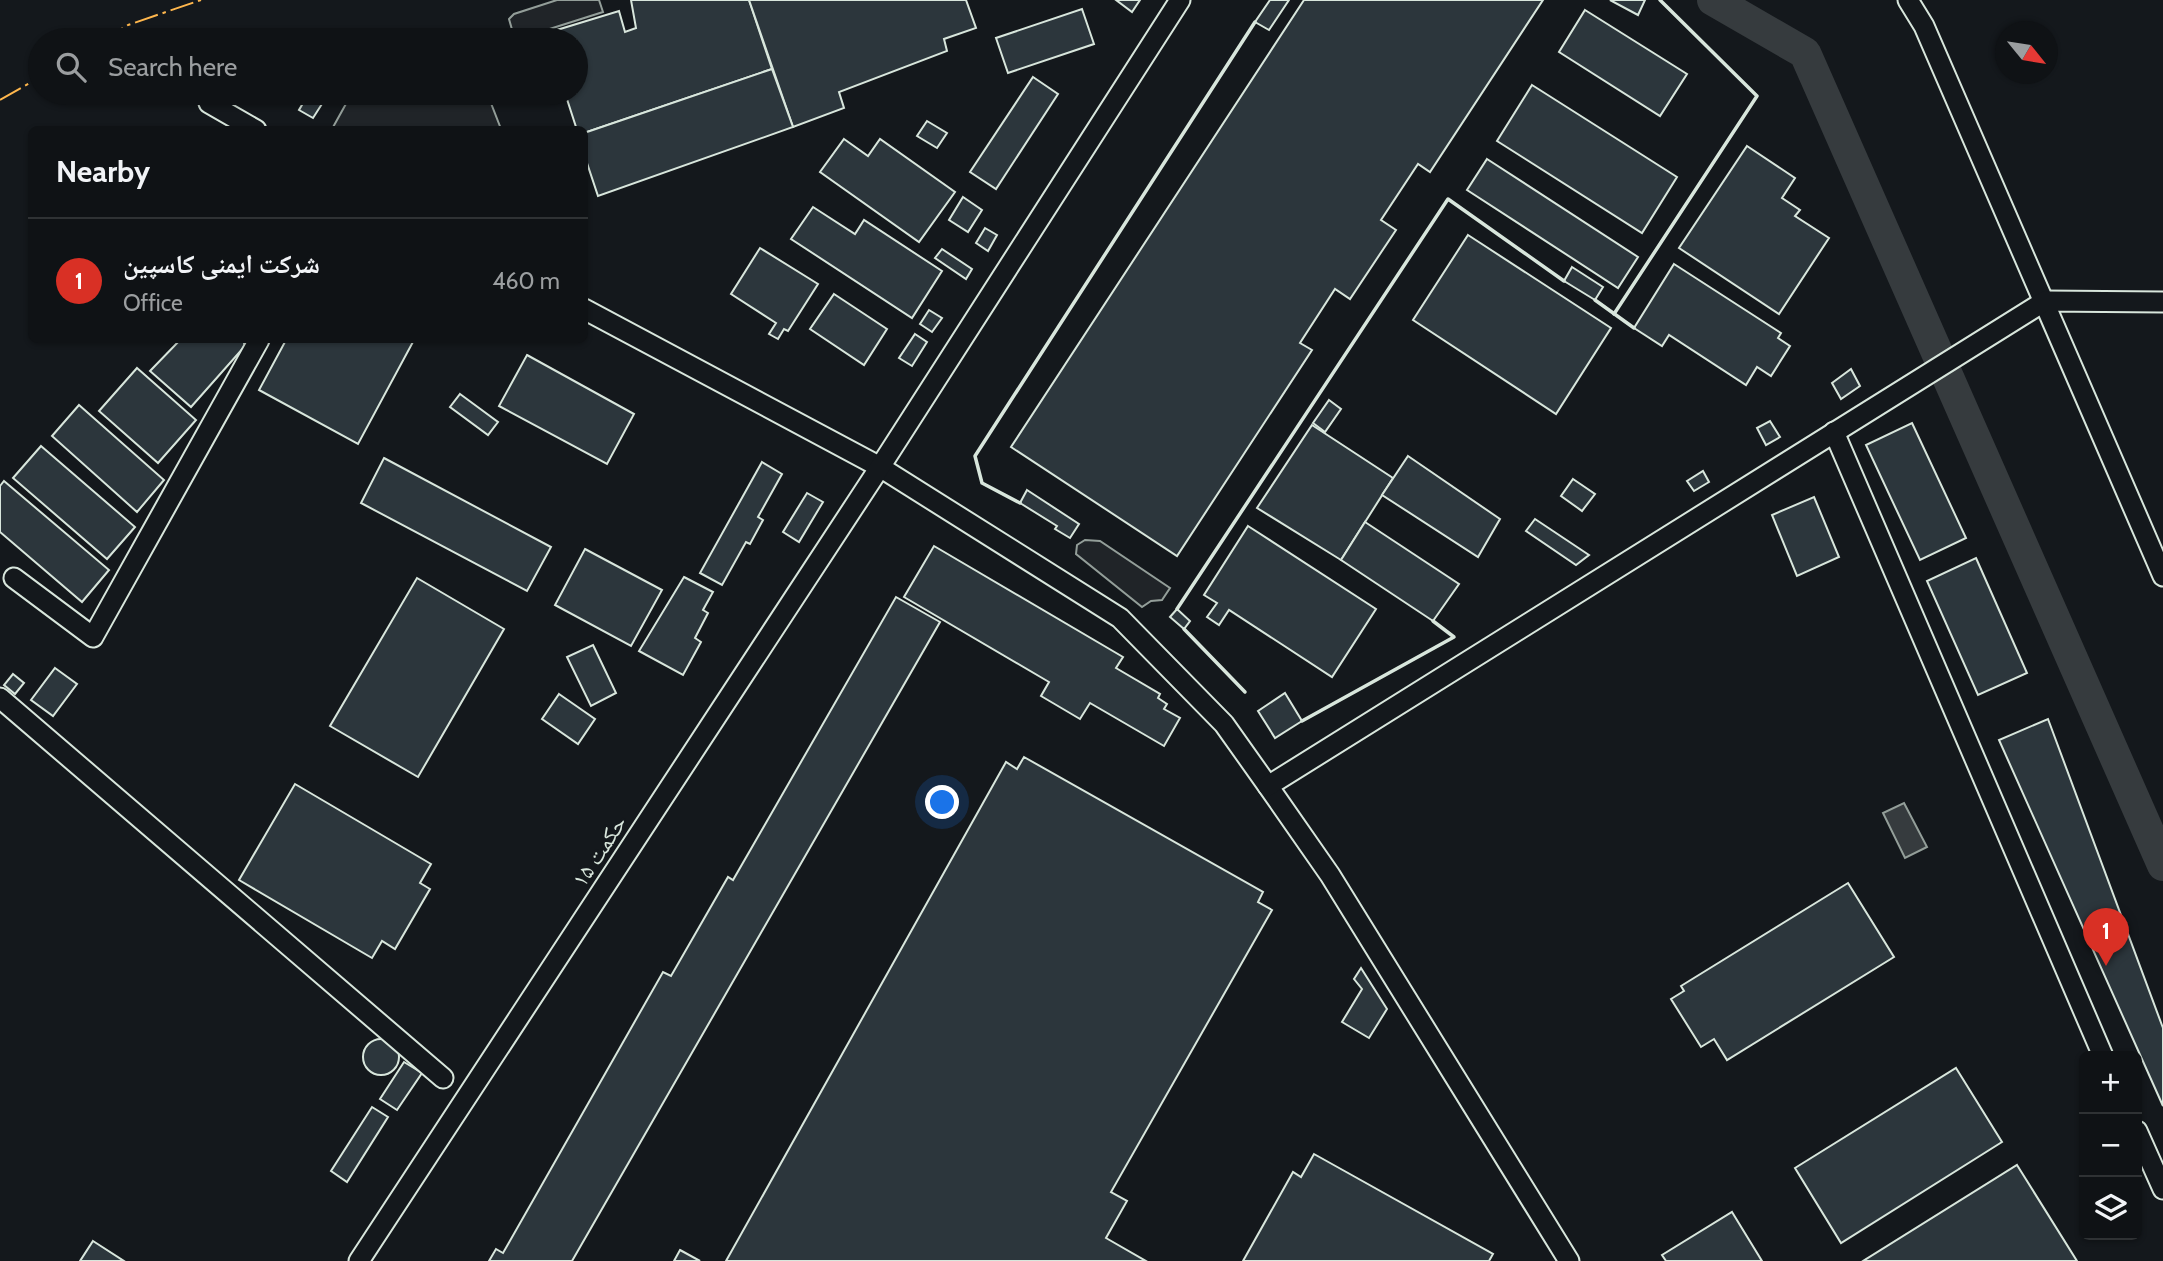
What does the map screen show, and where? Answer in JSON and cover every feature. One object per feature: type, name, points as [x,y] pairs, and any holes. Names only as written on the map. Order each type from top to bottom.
[{"type":"street","name":"حکمت ۱۵","points":[[359,1261],[880,467],[1180,0]]},
{"type":"street","points":[[1908,0],[1923,26],[2045,301],[2154,530],[2163,576]]},
{"type":"street","points":[[212,105],[249,126]]},
{"type":"street","points":[[1268,786],[2045,301],[2163,302]]},
{"type":"street","points":[[588,311],[880,467],[1121,618],[1224,724],[1268,786],[1329,875],[1569,1261]]},
{"type":"street","points":[[14,578],[93,637],[257,343]]},
{"type":"street","points":[[1835,432],[2101,1051]]},
{"type":"street","points":[[0,698],[443,1078]]},
{"type":"street","points":[[2142,1142],[2163,1189]]},
{"type":"shaded area","points":[[557,0],[599,0],[603,12],[553,28],[512,28],[509,19],[514,14]]},
{"type":"shaded area","points":[[345,105],[492,105],[500,126],[334,126]]},
{"type":"shaded area","points":[[1085,540],[1100,541],[1170,588],[1162,600],[1151,601],[1142,607],[1076,554],[1077,545]]},
{"type":"shaded area","points":[[1904,803],[1927,847],[1905,858],[1883,813]]},
{"type":"building","points":[[631,0],[749,0],[772,69],[588,132],[588,126],[576,126],[569,105],[588,105],[588,28],[563,28],[619,11],[625,32],[636,28]]},
{"type":"building","points":[[749,0],[966,0],[976,28],[944,39],[947,51],[839,92],[844,108],[793,127]]},
{"type":"building","points":[[1116,0],[1140,0],[1132,12]]},
{"type":"building","points":[[1270,0],[1289,0],[1269,30],[1255,22]]},
{"type":"building","points":[[1304,0],[1543,0],[1430,172],[1418,164],[1381,220],[1396,230],[1350,299],[1335,289],[1300,343],[1312,350],[1177,556],[1011,447]]},
{"type":"building","points":[[1610,0],[1645,0],[1638,15]]},
{"type":"building","points":[[1082,9],[1094,44],[1008,73],[996,38]]},
{"type":"building","points":[[1585,10],[1687,74],[1660,116],[1559,52]]},
{"type":"building","points":[[772,69],[793,127],[598,196],[588,166],[588,132]]},
{"type":"building","points":[[1033,77],[1058,94],[996,189],[970,172]]},
{"type":"building","points":[[1532,85],[1677,177],[1642,233],[1497,141]]},
{"type":"building","points":[[302,105],[321,105],[313,118],[299,110]]},
{"type":"building","points":[[927,121],[947,133],[937,148],[917,136]]},
{"type":"building","points":[[844,139],[868,156],[880,139],[955,192],[919,242],[820,172]]},
{"type":"building","points":[[1747,146],[1795,178],[1782,198],[1800,210],[1795,216],[1829,238],[1779,314],[1679,248]]},
{"type":"building","points":[[1487,159],[1638,257],[1618,288],[1467,190]]},
{"type":"building","points":[[963,197],[982,210],[968,232],[949,220]]},
{"type":"building","points":[[813,207],[855,234],[864,220],[942,271],[912,318],[791,239]]},
{"type":"building","points":[[985,228],[997,235],[988,251],[976,243]]},
{"type":"building","points":[[1468,235],[1611,328],[1556,414],[1413,320]]},
{"type":"building","points":[[760,248],[818,284],[788,331],[784,329],[778,339],[769,334],[776,323],[731,294]]},
{"type":"building","points":[[942,249],[972,269],[966,279],[935,258]]},
{"type":"building","points":[[1674,264],[1781,333],[1778,338],[1790,346],[1771,376],[1757,367],[1746,385],[1669,335],[1662,346],[1634,328]]},
{"type":"building","points":[[1572,267],[1603,287],[1595,300],[1564,281]]},
{"type":"building","points":[[834,294],[887,329],[864,365],[810,329]]},
{"type":"building","points":[[929,310],[942,318],[932,332],[920,324]]},
{"type":"building","points":[[915,334],[927,342],[912,366],[899,358]]},
{"type":"building","points":[[177,343],[244,343],[245,346],[191,407],[150,371]]},
{"type":"building","points":[[284,343],[412,343],[358,444],[259,390]]},
{"type":"building","points":[[527,355],[634,414],[607,464],[499,406]]},
{"type":"building","points":[[137,368],[196,420],[158,463],[99,411]]},
{"type":"building","points":[[1851,369],[1860,386],[1841,399],[1832,383]]},
{"type":"building","points":[[460,394],[498,422],[488,435],[450,407]]},
{"type":"building","points":[[1329,400],[1341,409],[1325,432],[1313,423]]},
{"type":"building","points":[[79,405],[164,480],[137,512],[52,436]]},
{"type":"building","points":[[1770,421],[1780,437],[1766,445],[1757,428]]},
{"type":"building","points":[[1912,423],[1966,538],[1920,560],[1866,445]]},
{"type":"building","points":[[1312,425],[1393,478],[1341,560],[1257,508]]},
{"type":"building","points":[[41,446],[135,527],[107,559],[13,478]]},
{"type":"building","points":[[1408,456],[1500,519],[1478,557],[1382,495]]},
{"type":"building","points":[[384,458],[551,547],[527,591],[361,503]]},
{"type":"building","points":[[762,462],[782,474],[758,517],[763,520],[750,544],[746,542],[722,585],[700,573]]},
{"type":"building","points":[[1703,471],[1709,482],[1694,491],[1687,481]]},
{"type":"building","points":[[1573,479],[1595,494],[1582,511],[1561,496]]},
{"type":"building","points":[[4,481],[109,570],[82,602],[0,532],[0,486]]},
{"type":"building","points":[[1027,490],[1079,524],[1070,538],[1055,529],[1057,526],[1020,503]]},
{"type":"building","points":[[807,493],[823,502],[799,542],[783,532]]},
{"type":"building","points":[[1814,497],[1839,557],[1797,576],[1772,515]]},
{"type":"building","points":[[1535,519],[1589,555],[1576,565],[1526,531]]},
{"type":"building","points":[[1365,522],[1459,584],[1433,621],[1341,560]]},
{"type":"building","points":[[1248,526],[1376,609],[1332,677],[1229,610],[1219,625],[1207,617],[1217,603],[1204,595]]},
{"type":"building","points":[[934,546],[1123,657],[1116,668],[1160,694],[1158,698],[1167,704],[1164,709],[1180,718],[1164,746],[1090,703],[1080,719],[1041,696],[1049,682],[904,597]]},
{"type":"building","points":[[585,549],[662,590],[631,646],[555,605]]},
{"type":"building","points":[[1976,558],[2027,673],[1978,695],[1927,581]]},
{"type":"building","points":[[684,577],[713,592],[703,610],[708,613],[695,638],[701,642],[683,675],[639,651]]},
{"type":"building","points":[[417,578],[504,629],[418,777],[330,726]]},
{"type":"building","points":[[896,597],[940,622],[572,1261],[489,1261],[496,1249],[503,1253],[663,972],[671,976],[728,877],[733,880]]},
{"type":"building","points":[[1177,609],[1190,621],[1184,629],[1170,617]]},
{"type":"building","points":[[593,645],[616,693],[591,706],[567,657]]},
{"type":"building","points":[[55,668],[77,684],[53,716],[31,700]]},
{"type":"building","points":[[13,674],[24,683],[15,694],[4,685]]},
{"type":"building","points":[[1285,693],[1302,721],[1275,738],[1258,711]]},
{"type":"building","points":[[559,694],[595,719],[578,744],[542,719]]},
{"type":"building","points":[[2048,719],[2163,1028],[2163,1106],[2142,1059],[2142,1051],[2138,1051],[1999,740]]},
{"type":"building","points":[[1024,757],[1263,892],[1258,902],[1272,910],[1111,1192],[1127,1201],[1106,1238],[1146,1261],[726,1261],[1006,762],[1017,769]]},
{"type":"building","points":[[295,784],[431,864],[420,883],[430,889],[395,949],[382,941],[372,958],[239,880]]},
{"type":"building","points":[[1848,883],[1894,957],[1727,1060],[1714,1039],[1701,1047],[1671,999],[1684,991],[1681,986]]},
{"type":"building","points":[[1361,968],[1387,1009],[1369,1038],[1342,1022],[1362,989],[1354,979]]},
{"type":"building","points":[[381,1039],[394,1044],[399,1057],[394,1070],[381,1075],[368,1070],[363,1057],[368,1044]]},
{"type":"building","points":[[404,1062],[422,1073],[397,1110],[380,1099]]},
{"type":"building","points":[[1956,1068],[2002,1142],[1841,1243],[1795,1168]]},
{"type":"building","points":[[372,1107],[388,1117],[347,1182],[331,1171]]},
{"type":"building","points":[[1314,1154],[1493,1254],[1489,1261],[1243,1261],[1293,1172],[1301,1177]]},
{"type":"building","points":[[2017,1165],[2077,1261],[1863,1261]]},
{"type":"building","points":[[1732,1212],[1762,1261],[1666,1261],[1662,1255]]},
{"type":"building","points":[[93,1241],[124,1261],[80,1261]]},
{"type":"building","points":[[680,1250],[700,1261],[674,1261]]},
{"type":"waterway","points":[[1713,0],[1805,53],[2163,865]]},
{"type":"wall","points":[[1614,314],[1757,96],[1660,0]]},
{"type":"wall","points":[[1020,503],[982,483],[975,456],[1255,22]]},
{"type":"wall","points":[[1177,609],[1448,199],[1564,281]]},
{"type":"wall","points":[[1595,300],[1634,328]]},
{"type":"wall","points":[[1302,721],[1454,637],[1433,621]]},
{"type":"wall","points":[[1184,629],[1245,692]]},
{"type":"power","points":[[123,28],[201,0]]},
{"type":"power","points":[[0,100],[28,84]]},
{"type":"place","name":"شرکت ایمنی کاسپین","points":[[2106,966]]}]
